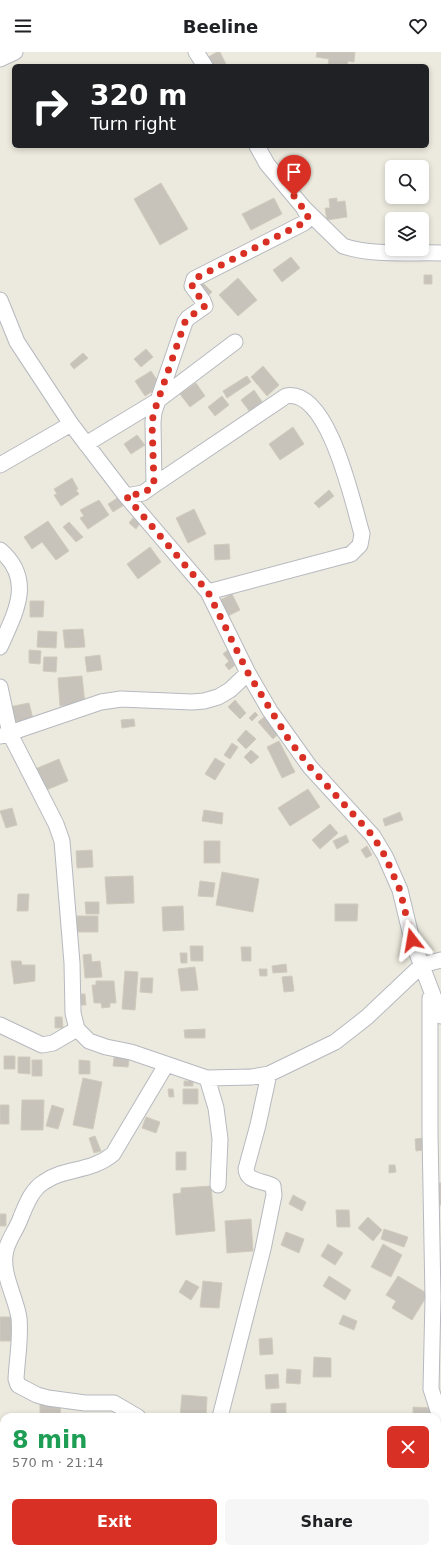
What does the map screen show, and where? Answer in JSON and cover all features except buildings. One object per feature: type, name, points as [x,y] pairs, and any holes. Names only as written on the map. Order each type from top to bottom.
[{"type":"street","points":[[0,59],[15,52]]},
{"type":"street","points":[[196,52],[204,64]]},
{"type":"street","points":[[258,148],[267,164],[303,207],[344,246],[351,249],[372,251],[441,253]]},
{"type":"street","points":[[154,485],[152,422],[157,400],[185,322],[188,318],[205,306],[192,286],[194,279],[304,223],[309,218],[303,207]]},
{"type":"street","points":[[0,300],[17,342],[70,424],[126,496],[208,592],[248,673],[289,740],[310,767],[373,836],[385,856],[400,890],[412,940],[422,964],[430,992],[441,1016]]},
{"type":"street","points":[[86,444],[157,400],[235,342]]},
{"type":"street","points":[[126,496],[144,493],[286,396],[293,395],[301,398],[316,412],[333,441],[362,534],[360,546],[351,554],[208,592]]},
{"type":"street","points":[[0,465],[70,424]]},
{"type":"street","points":[[0,550],[14,564],[18,573],[19,586],[17,608],[0,647]]},
{"type":"street","points":[[5,735],[101,702],[127,698],[192,702],[204,701],[218,697],[230,690],[248,673]]},
{"type":"street","points":[[0,687],[5,735],[56,824],[62,841],[72,963],[73,1013],[77,1029],[89,1041],[207,1078],[252,1077],[269,1074],[335,1042],[367,1016],[422,964],[441,960]]},
{"type":"street","points":[[430,992],[430,1133],[433,1298],[431,1389],[439,1413]]},
{"type":"street","points":[[0,1025],[42,1045],[53,1043],[77,1029]]},
{"type":"street","points":[[131,1413],[114,1403],[85,1403],[48,1398],[37,1395],[18,1385],[16,1379],[20,1331],[19,1317],[5,1263],[5,1251],[26,1206],[35,1190],[43,1182],[55,1176],[91,1167],[104,1161],[113,1154],[166,1065]]},
{"type":"street","points":[[221,1413],[263,1249],[274,1195],[273,1186],[250,1178],[246,1174],[269,1074]]},
{"type":"street","points":[[207,1078],[216,1108],[220,1139],[218,1185]]},
{"type":"route","points":[[294,196],[308,215],[309,218],[307,221],[194,279],[192,286],[194,291],[203,301],[205,306],[188,318],[185,322],[172,362],[157,400],[152,422],[154,485],[144,493],[126,496],[167,542],[208,592],[248,673],[289,740],[310,767],[373,836],[385,856],[400,890],[412,940]]}]
